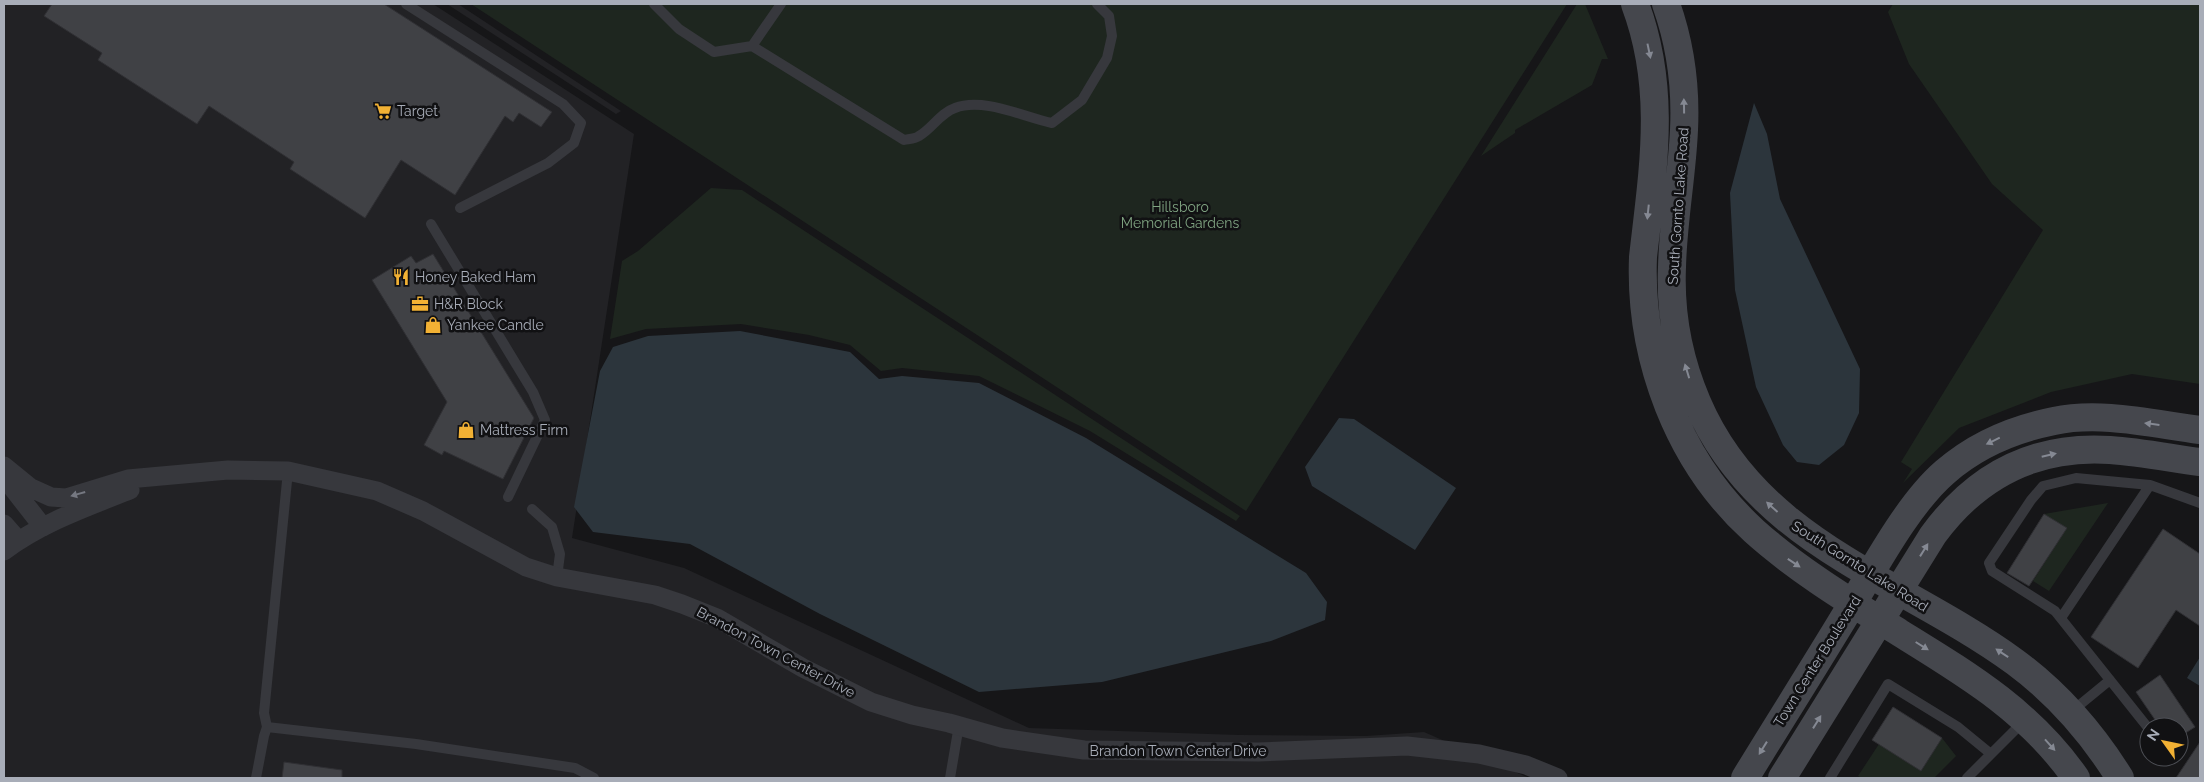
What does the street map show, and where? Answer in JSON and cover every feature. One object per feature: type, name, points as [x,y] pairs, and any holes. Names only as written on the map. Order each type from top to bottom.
[{"type":"street","name":"South Gornto Lake Road","points":[[1635,4],[1651,61],[1656,105],[1643,257],[1644,306],[1651,351],[1666,400],[1690,451],[1740,518],[1777,550],[1853,602],[1977,681],[2026,720],[2056,752],[2076,778]]},
{"type":"street","name":"South Gornto Lake Road","points":[[1666,4],[1678,51],[1684,101],[1684,128],[1672,279],[1677,330],[1689,379],[1709,425],[1721,446],[1749,484],[1796,527],[1898,591],[1989,644],[2041,683],[2071,712],[2120,778]]},
{"type":"street","name":"Town Center Boulevard","points":[[1745,778],[1870,574],[1916,503],[1953,466],[1993,440],[2027,428],[2079,418],[2107,418],[2200,430]]},
{"type":"street","points":[[1782,778],[1933,535],[1959,502],[2000,472],[2051,454],[2080,450],[2110,450],[2200,462]]},
{"type":"street","name":"Brandon Town Center Drive","points":[[4,466],[31,488],[52,497],[66,498],[128,479],[159,478],[228,470],[288,471],[377,491],[423,511],[526,567],[557,577],[655,595],[697,609],[736,628],[792,662],[847,691],[899,712],[1002,738],[1084,750],[1258,752],[1407,746],[1479,754],[1526,765],[1558,778]]},
{"type":"street","points":[[4,477],[43,527]]},
{"type":"street","name":"Brandon Town Center Drive","points":[[4,524],[11,545],[43,527],[159,478]]},
{"type":"lane","points":[[406,4],[563,104],[581,123],[574,144],[548,162],[460,208]]},
{"type":"lane","points":[[654,4],[679,29],[714,52],[752,46],[904,140],[918,137],[932,123],[955,108],[977,104],[1004,109],[1052,123],[1082,100],[1107,58],[1112,36],[1109,16],[1097,4]]},
{"type":"lane","points":[[752,46],[781,4]]},
{"type":"lane","points":[[431,224],[533,392],[545,420],[508,498]]},
{"type":"lane","points":[[256,778],[267,727],[264,713],[288,471]]},
{"type":"lane","points":[[2139,717],[2062,618],[2055,611],[1992,571],[1989,563],[2031,500],[2043,486],[2076,478],[2150,485],[2200,503]]},
{"type":"lane","points":[[2062,618],[2150,485]]},
{"type":"lane","points":[[532,508],[552,527],[560,554],[557,577]]},
{"type":"lane","points":[[2071,712],[2110,680]]},
{"type":"lane","points":[[1830,778],[1888,684],[1958,727],[1991,754]]},
{"type":"lane","points":[[1968,778],[2026,720]]},
{"type":"lane","points":[[950,778],[959,726]]},
{"type":"lane","points":[[267,727],[416,744],[575,768],[594,778]]},
{"type":"shaded area","points":[[4,4],[433,4],[634,134],[572,538],[684,568],[1029,728],[1239,735],[1366,736],[1424,732],[1529,778],[4,778]]},
{"type":"shaded area","points":[[447,4],[458,4],[621,111],[616,114]]},
{"type":"shaded area","points":[[1754,103],[1767,134],[1780,199],[1860,369],[1859,413],[1844,445],[1819,465],[1797,462],[1783,445],[1756,387],[1735,290],[1730,193]]},
{"type":"shaded area","points":[[740,331],[850,352],[879,379],[902,376],[979,383],[1086,438],[1306,573],[1327,602],[1325,620],[1271,641],[1102,682],[979,692],[820,614],[690,544],[593,532],[574,507],[600,371],[613,347],[648,336]]},
{"type":"shaded area","points":[[1339,418],[1354,419],[1456,488],[1415,550],[1312,486],[1305,467]]},
{"type":"shaded area","points":[[2200,657],[2200,686],[2187,678]]},
{"type":"green space","name":"Hillsboro Memorial Gardens","points":[[471,4],[1567,4],[1246,511]]},
{"type":"green space","points":[[1577,4],[1585,4],[1608,59],[1602,59],[1592,85],[1515,130],[1515,133],[1481,156]]},
{"type":"green space","points":[[1893,4],[2200,4],[2200,384],[2132,374],[2051,392],[1959,428],[1903,483],[1912,469],[1901,462],[2043,230],[1992,184],[1909,64],[1888,12]]},
{"type":"green space","points":[[711,188],[742,190],[1240,516],[1236,521],[1090,431],[979,376],[902,368],[881,371],[850,345],[809,335],[741,324],[646,329],[610,339],[622,261],[638,251]]},
{"type":"green space","points":[[2108,503],[2049,591],[2033,581],[2066,529],[2044,514]]},
{"type":"green space","points":[[1942,738],[1956,756],[1934,778],[1862,778],[1858,776],[1879,744],[1921,771]]},
{"type":"building","name":"Target","points":[[52,4],[384,4],[552,112],[541,127],[519,113],[513,122],[505,116],[455,195],[401,160],[365,218],[290,169],[294,162],[209,106],[197,124],[98,60],[102,53],[44,16]]},
{"type":"building","points":[[433,254],[534,418],[503,479],[444,451],[442,455],[424,445],[447,402],[372,280],[411,256],[416,263]]},
{"type":"building","points":[[2044,514],[2067,528],[2029,586],[2007,573]]},
{"type":"building","points":[[2163,529],[2200,554],[2200,626],[2176,610],[2138,668],[2091,637]]},
{"type":"building","points":[[2160,675],[2188,717],[2153,717],[2136,692]]},
{"type":"building","points":[[1893,707],[1942,738],[1921,771],[1872,740]]},
{"type":"building","points":[[2189,718],[2195,727],[2189,731]]},
{"type":"building","points":[[2200,742],[2200,778],[2176,778],[2183,767],[2189,767],[2189,758]]},
{"type":"building","points":[[284,762],[342,770],[342,778],[282,778]]},
{"type":"place","name":"Target","points":[[383,111]]},
{"type":"place","name":"Honey Baked Ham","points":[[401,277]]},
{"type":"place","name":"H&R Block","points":[[420,304]]},
{"type":"place","name":"Yankee Candle","points":[[433,325]]},
{"type":"place","name":"Mattress Firm","points":[[466,430]]}]
